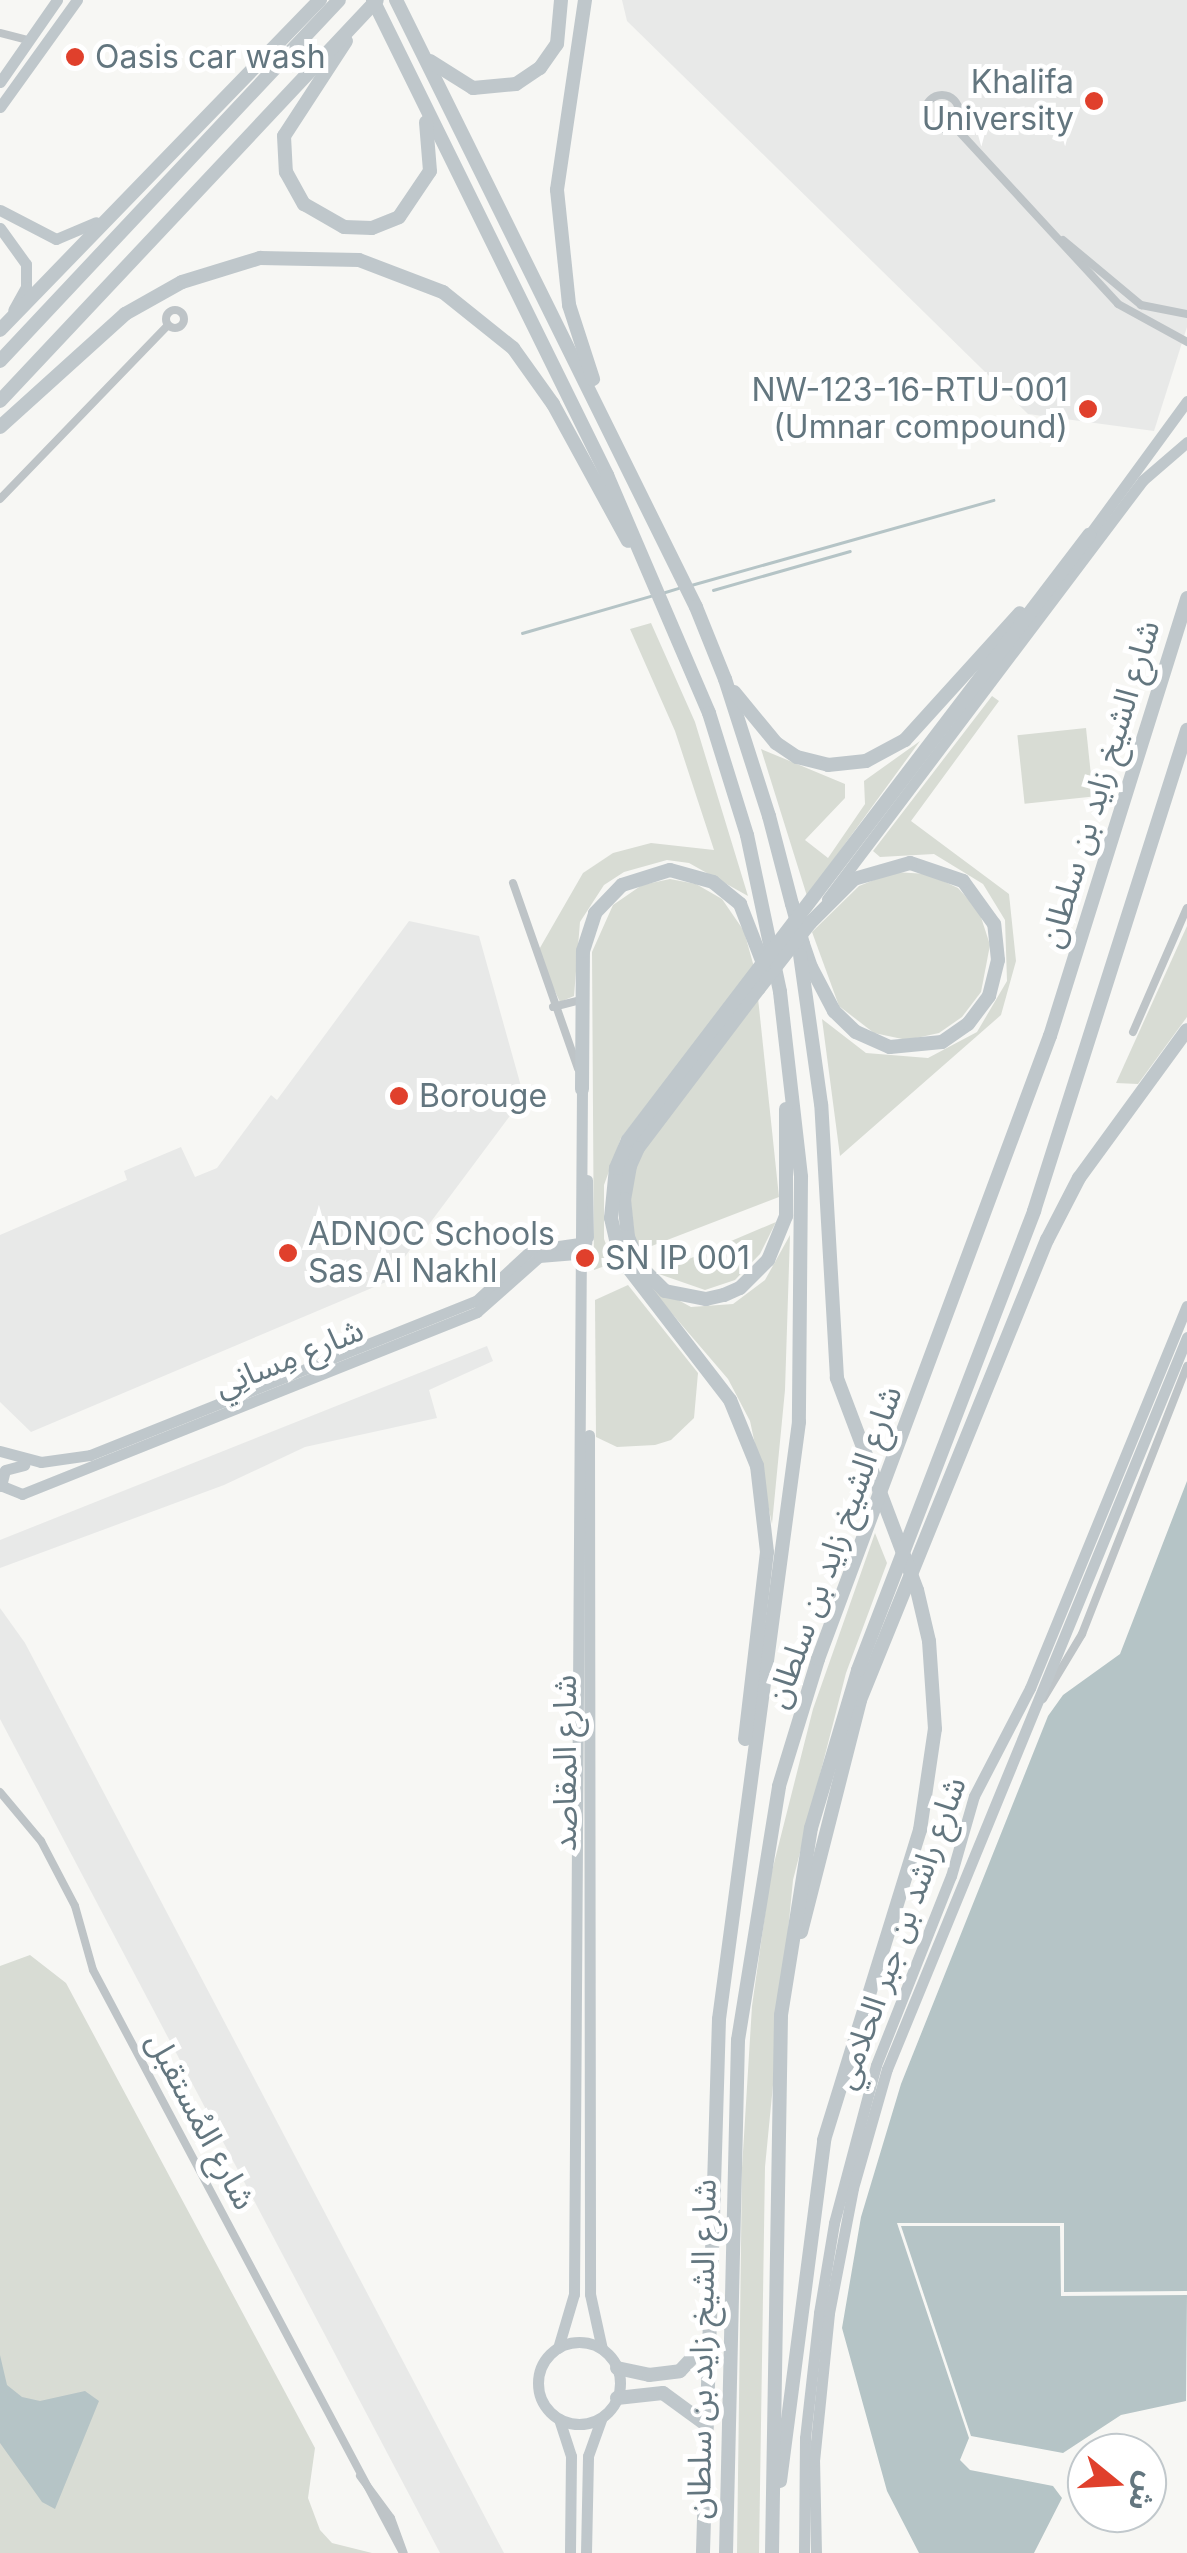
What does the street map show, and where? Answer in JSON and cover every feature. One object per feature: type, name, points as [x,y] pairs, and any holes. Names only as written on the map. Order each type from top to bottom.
[{"type":"highway","points":[[0,328],[320,0]]},
{"type":"highway","points":[[0,361],[339,0]]},
{"type":"highway","points":[[0,401],[375,0],[640,550],[672,621],[733,785],[786,1038],[790,1074],[802,1231],[799,1422],[742,1824],[715,2078],[703,2553]]},
{"type":"highway","points":[[396,0],[696,606],[725,678],[792,904],[818,984],[834,1011],[871,1040],[926,1046],[956,1034],[980,1010],[995,978],[999,944],[986,906],[963,881],[910,863],[854,879],[810,922],[638,1148],[624,1199],[626,1254]]},
{"type":"highway","points":[[423,54],[446,76],[473,88],[516,84],[540,68],[556,44],[561,0]]},
{"type":"highway","points":[[586,0],[558,160],[562,264],[578,340],[648,508]]},
{"type":"highway","points":[[360,15],[284,136],[286,172],[304,204],[330,223],[358,229],[386,224],[410,208],[432,158],[418,92]]},
{"type":"highway","points":[[0,428],[125,314],[182,282],[260,258],[359,260],[443,292],[513,348],[553,404],[626,539],[640,550]]},
{"type":"highway","points":[[725,678],[786,751],[828,765],[876,757],[914,732],[1089,536]]},
{"type":"highway","points":[[742,1824],[742,1767],[767,1552],[758,1466],[730,1400],[626,1254],[611,1196],[628,1140],[1089,536]]},
{"type":"highway","name":"شارع الشيخ زايد بن سلطان","points":[[726,2553],[738,2040],[779,1786],[818,1660],[1044,1054],[1187,598]]},
{"type":"highway","name":"شارع الشيخ زايد بن سلطان","points":[[772,2552],[780,2015],[811,1828],[840,1722],[1034,1211],[1187,730]]},
{"type":"highway","points":[[582,1088],[582,951],[595,913],[622,884],[656,871],[699,875],[728,892],[765,941]]},
{"type":"highway","points":[[772,2552],[824,2140],[932,1776],[934,1685],[917,1590],[852,1432],[830,1332],[826,1172],[792,904]]},
{"type":"highway","points":[[780,2015],[860,1700],[1046,1240],[1079,1178],[1187,1030]]},
{"type":"highway","points":[[644,1282],[686,1297],[724,1295],[756,1274],[780,1237],[795,1178]]},
{"type":"highway","points":[[617,2368],[649,2375],[680,2371],[706,2342]]},
{"type":"highway","points":[[617,2398],[663,2393],[704,2423]]},
{"type":"street","points":[[0,82],[56,0]]},
{"type":"street","points":[[0,108],[77,0]]},
{"type":"street","points":[[0,33],[9,39],[29,40]]},
{"type":"street","points":[[9,39],[16,59]]},
{"type":"street","points":[[952,125],[958,111],[954,100],[930,100],[929,123],[952,125],[1118,304],[1187,342]]},
{"type":"street","points":[[0,210],[42,236],[69,238],[134,191]]},
{"type":"street","points":[[0,228],[21,250],[27,276],[21,300],[0,328]]},
{"type":"street","points":[[1060,238],[1141,305],[1187,314]]},
{"type":"street","points":[[0,499],[168,324]]},
{"type":"street","points":[[1089,536],[1187,402]]},
{"type":"street","points":[[810,922],[1142,480],[1187,442]]},
{"type":"street","points":[[513,883],[582,1088]]},
{"type":"street","points":[[1133,1032],[1187,908]]},
{"type":"street","points":[[553,1008],[573,1006],[583,997]]},
{"type":"street","name":"شارع المقاصد","points":[[558,2348],[574,2294],[585,1339],[582,1088]]},
{"type":"street","name":"شارع مِسانِي","points":[[0,1486],[22,1494],[366,1350],[484,1308],[532,1261],[584,1247]]},
{"type":"street","name":"شارع راشد بن جبر الحلامي","points":[[804,2553],[809,2388],[851,2150],[974,1796],[1000,1752],[1187,1306]]},
{"type":"street","name":"شارع راشد بن جبر الحلامي","points":[[816,2553],[819,2387],[853,2188],[904,2020],[1187,1336]]},
{"type":"street","name":"شارع المقاصد","points":[[585,1339],[594,1825],[590,2294],[602,2349]]},
{"type":"street","points":[[1035,1711],[1074,1648],[1187,1366]]},
{"type":"street","name":"شارع مِسانِي","points":[[0,1451],[41,1462],[90,1455],[245,1399]]},
{"type":"street","points":[[0,1486],[12,1465],[59,1469],[90,1455]]},
{"type":"street","points":[[1074,1648],[1080,1601]]},
{"type":"street","points":[[997,1801],[983,1796],[1000,1752]]},
{"type":"street","name":"شارع المُستقبل","points":[[0,1792],[40,1841],[75,1906],[93,1970],[403,2553]]},
{"type":"street","points":[[570,2553],[571,2456],[559,2419],[544,2404],[538,2384],[544,2363],[558,2348],[576,2342],[602,2349],[617,2368],[617,2398],[602,2417],[588,2456],[586,2553]]},
{"type":"street","points":[[559,2419],[576,2424],[602,2417]]},
{"type":"shaded area","points":[[622,0],[1187,0],[1187,327],[1154,431],[1028,414],[627,21]]},
{"type":"shaded area","points":[[651,623],[695,722],[748,896],[689,863],[667,860],[624,872],[604,885],[580,922],[574,996],[560,1002],[537,953],[583,873],[613,853],[651,843],[714,850],[675,731],[630,629]]},
{"type":"shaded area","points":[[992,696],[999,701],[911,821],[1009,894],[1016,961],[1001,1015],[840,1156],[822,1019],[866,1053],[928,1058],[977,1032],[1007,981],[1005,920],[983,884],[934,854],[880,857],[873,851]]},
{"type":"shaded area","points":[[1086,728],[1093,797],[1025,804],[1017,735]]},
{"type":"shaded area","points":[[920,741],[807,896],[761,749],[845,784],[845,798],[805,840],[828,858],[865,804],[864,781]]},
{"type":"shaded area","points":[[894,872],[928,874],[958,888],[979,911],[990,945],[981,992],[962,1017],[939,1033],[907,1040],[874,1033],[839,1006],[812,932],[859,886]]},
{"type":"shaded area","points":[[670,879],[696,884],[722,899],[744,931],[754,967],[621,1138],[604,1185],[604,1239],[613,1263],[594,1270],[592,952],[613,905],[642,885]]},
{"type":"shaded area","points":[[409,921],[479,936],[524,1097],[386,1282],[31,1432],[0,1402],[0,1235],[127,1180],[124,1171],[181,1147],[195,1177],[217,1168],[271,1095],[277,1100]]},
{"type":"shaded area","points":[[1187,926],[1187,1017],[1138,1084],[1116,1083]]},
{"type":"shaded area","points":[[758,998],[779,1197],[636,1252],[629,1184],[643,1151]]},
{"type":"shaded area","points":[[776,1222],[760,1254],[735,1280],[705,1290],[656,1273]]},
{"type":"shaded area","points":[[790,1235],[785,1390],[772,1524],[750,1421],[728,1379],[645,1282],[691,1307],[733,1304],[765,1280]]},
{"type":"shaded area","points":[[628,1285],[698,1373],[694,1418],[671,1440],[617,1447],[596,1437],[595,1300]]},
{"type":"shaded area","points":[[487,1346],[493,1361],[429,1390],[437,1418],[305,1447],[224,1485],[0,1568],[0,1540]]},
{"type":"shaded area","points":[[1187,1481],[1187,2291],[1064,2292],[1064,2223],[897,2223],[969,2438],[960,2460],[970,2470],[1053,2486],[1062,2498],[1034,2553],[919,2553],[887,2491],[842,2328],[861,2217],[901,2084],[1048,1716],[1063,1695],[1120,1654]]},
{"type":"shaded area","points":[[875,1533],[887,1563],[846,1673],[793,1880],[765,2167],[759,2553],[737,2553],[742,2168],[752,2006],[770,1879],[813,1709]]},
{"type":"shaded area","points":[[0,1608],[25,1643],[504,2553],[440,2553],[0,1719]]},
{"type":"shaded area","points":[[30,1955],[66,1983],[315,2448],[308,2498],[320,2530],[332,2543],[372,2553],[0,2553],[0,1966]]},
{"type":"shaded area","points":[[901,2226],[1060,2226],[1061,2296],[1187,2295],[1186,2401],[1121,2415],[1094,2433],[1067,2433],[1067,2450],[1063,2453],[971,2436]]},
{"type":"shaded area","points":[[0,2355],[7,2385],[22,2397],[40,2401],[85,2391],[99,2401],[55,2509],[42,2502],[0,2443]]},
{"type":"waterway","points":[[691,585],[993,500]]},
{"type":"waterway","points":[[713,590],[850,551]]},
{"type":"waterway","points":[[662,593],[678,588]]},
{"type":"waterway","points":[[522,633],[654,595]]},
{"type":"place","name":"Oasis car wash","points":[[75,57]]},
{"type":"place","name":"Khalifa University","points":[[1094,101]]},
{"type":"place","name":"NW-123-16-RTU-001 (Umnar compound)","points":[[1088,409]]},
{"type":"place","name":"Borouge","points":[[399,1096]]},
{"type":"place","name":"ADNOC Schools Sas Al Nakhl","points":[[288,1253]]},
{"type":"place","name":"SN IP 001","points":[[585,1258]]}]
